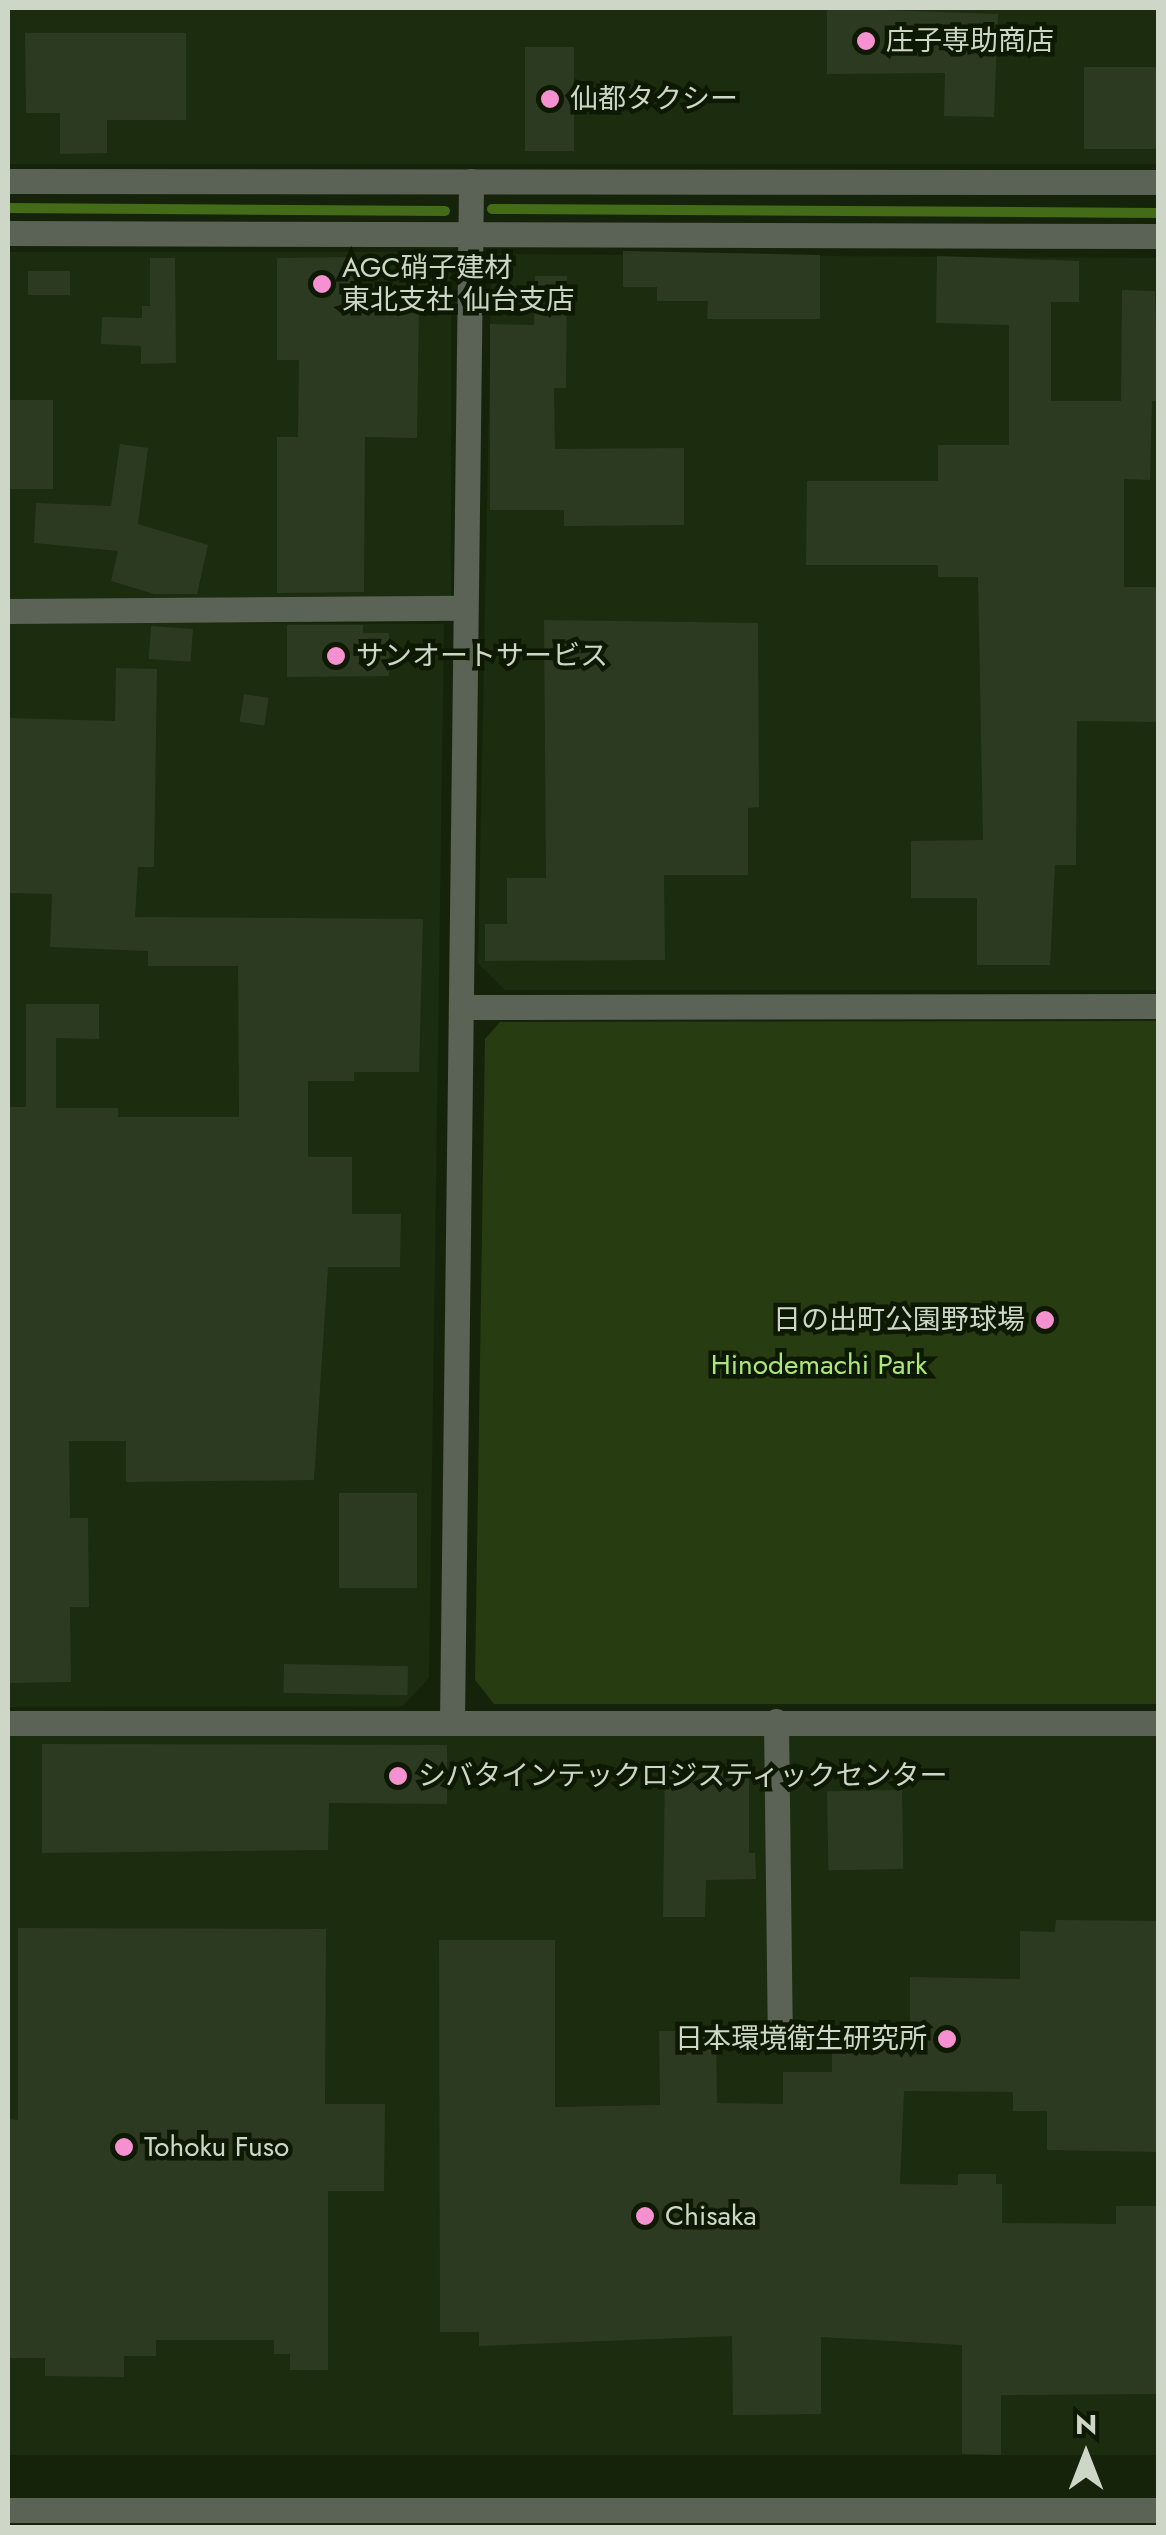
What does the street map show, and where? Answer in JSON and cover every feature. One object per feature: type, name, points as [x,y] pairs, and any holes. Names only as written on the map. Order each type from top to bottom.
[{"type":"street","points":[[8,181],[1158,182]]},
{"type":"street","points":[[452,1720],[471,181]]},
{"type":"street","points":[[8,232],[1158,236]]},
{"type":"street","points":[[8,611],[465,608]]},
{"type":"street","points":[[462,1007],[1158,1006]]},
{"type":"street","points":[[8,1723],[452,1720],[1158,1723]]},
{"type":"street","points":[[776,1722],[780,2032]]},
{"type":"street","points":[[8,2510],[671,2518],[1158,2510]]},
{"type":"shaded area","points":[[8,8],[1158,8],[1158,164],[8,164]]},
{"type":"shaded area","points":[[8,252],[451,252],[451,600],[8,600]]},
{"type":"shaded area","points":[[492,254],[1158,258],[1158,990],[505,990],[478,963]]},
{"type":"shaded area","points":[[8,622],[444,624],[429,1678],[403,1706],[8,1707]]},
{"type":"shaded area","points":[[8,1735],[1158,1735],[1158,2455],[8,2455]]},
{"type":"green space","name":"Hinodemachi Park","points":[[1158,1021],[1158,1704],[494,1704],[475,1680],[485,1039],[500,1022]]},
{"type":"building","points":[[827,8],[998,14],[994,117],[944,116],[945,73],[827,74]]},
{"type":"building","points":[[25,33],[186,33],[186,120],[107,120],[107,153],[60,154],[60,113],[26,113]]},
{"type":"building","name":"仙都タクシー","points":[[525,47],[574,47],[574,151],[525,151]]},
{"type":"building","points":[[1084,67],[1158,67],[1158,149],[1084,149]]},
{"type":"building","points":[[623,251],[820,255],[820,319],[707,319],[708,301],[657,301],[657,287],[623,287]]},
{"type":"building","points":[[937,256],[1079,261],[1079,302],[1051,302],[1051,401],[1121,401],[1122,290],[1155,291],[1158,401],[1152,401],[1150,480],[1124,479],[1124,587],[1158,587],[1158,722],[1077,721],[1076,865],[1055,865],[1050,965],[977,965],[977,898],[911,898],[911,841],[983,840],[978,577],[938,577],[938,565],[806,565],[807,481],[938,481],[938,445],[1009,445],[1009,325],[936,323]]},
{"type":"building","points":[[356,257],[356,305],[419,306],[417,438],[365,437],[364,592],[277,593],[277,437],[298,437],[299,360],[277,360],[277,258]]},
{"type":"building","points":[[150,258],[175,258],[176,363],[141,364],[141,346],[101,344],[102,317],[142,318],[142,306],[150,306]]},
{"type":"building","points":[[28,271],[70,271],[70,295],[28,295]]},
{"type":"building","points":[[535,276],[567,276],[566,388],[554,388],[555,449],[684,448],[684,525],[564,526],[564,510],[490,510],[490,324],[534,325]]},
{"type":"building","points":[[8,400],[53,400],[53,489],[8,489]]},
{"type":"building","points":[[120,444],[148,448],[138,524],[208,545],[197,594],[154,594],[111,581],[118,551],[34,543],[36,503],[111,506]]},
{"type":"building","points":[[544,620],[758,623],[759,807],[748,808],[748,875],[664,875],[665,960],[485,961],[485,924],[507,924],[507,878],[546,878]]},
{"type":"building","points":[[287,625],[363,625],[363,633],[389,633],[389,676],[287,677]]},
{"type":"building","points":[[151,626],[193,629],[191,662],[149,659]]},
{"type":"building","points":[[116,668],[157,669],[154,867],[138,867],[135,917],[423,919],[419,1072],[354,1072],[354,1081],[308,1081],[308,1157],[352,1157],[352,1214],[401,1214],[400,1267],[328,1267],[314,1480],[126,1482],[126,1441],[69,1441],[70,1518],[88,1518],[89,1607],[70,1607],[71,1682],[8,1683],[8,1107],[26,1107],[26,1004],[99,1004],[99,1039],[56,1038],[56,1108],[118,1108],[118,1117],[239,1117],[238,966],[148,966],[148,951],[50,947],[52,894],[8,893],[8,718],[115,721]]},
{"type":"building","points":[[244,694],[269,698],[264,726],[240,722]]},
{"type":"building","points":[[339,1493],[417,1493],[417,1588],[339,1588]]},
{"type":"building","points":[[284,1664],[408,1666],[407,1695],[283,1693]]},
{"type":"building","points":[[42,1744],[447,1745],[447,1804],[329,1803],[328,1850],[42,1853]]},
{"type":"building","points":[[665,1765],[749,1765],[749,1853],[755,1853],[756,1879],[706,1880],[705,1917],[663,1917]]},
{"type":"building","points":[[902,1790],[903,1869],[828,1870],[827,1791]]},
{"type":"building","points":[[1056,1920],[1158,1921],[1158,2152],[1047,2150],[1047,2111],[1013,2111],[1013,2092],[904,2091],[900,2184],[958,2185],[958,2174],[996,2174],[996,2184],[1002,2184],[1002,2223],[1116,2224],[1116,2206],[1158,2206],[1158,2394],[1001,2395],[1001,2455],[962,2454],[962,2345],[821,2337],[821,2414],[733,2415],[732,2336],[479,2346],[479,2332],[440,2332],[439,1940],[555,1940],[555,2107],[660,2105],[659,2031],[716,2031],[717,2103],[783,2104],[783,2072],[832,2072],[832,2038],[910,2038],[910,1977],[1020,1979],[1020,1931],[1055,1932]]},
{"type":"building","points":[[18,1928],[326,1929],[325,2104],[385,2104],[384,2191],[328,2191],[328,2370],[290,2370],[290,2354],[274,2354],[274,2340],[156,2340],[156,2356],[124,2356],[124,2377],[45,2376],[45,2358],[8,2358],[8,2119],[18,2120]]},
{"type":"waterway","points":[[8,208],[445,211]]},
{"type":"waterway","points":[[492,209],[1158,213]]},
{"type":"place","name":"庄子専助商店","points":[[866,41]]},
{"type":"place","name":"仙都タクシー","points":[[550,99]]},
{"type":"place","name":"AGC硝子建材 東北支社 仙台支店","points":[[322,284]]},
{"type":"place","name":"サンオートサービス","points":[[336,656]]},
{"type":"place","name":"日の出町公園野球場","points":[[1045,1320]]},
{"type":"place","name":"シバタインテックロジスティックセンター","points":[[398,1776]]},
{"type":"place","name":"日本環境衛生研究所","points":[[947,2039]]},
{"type":"place","name":"Tohoku Fuso","points":[[124,2147]]},
{"type":"place","name":"Chisaka","points":[[645,2216]]}]
